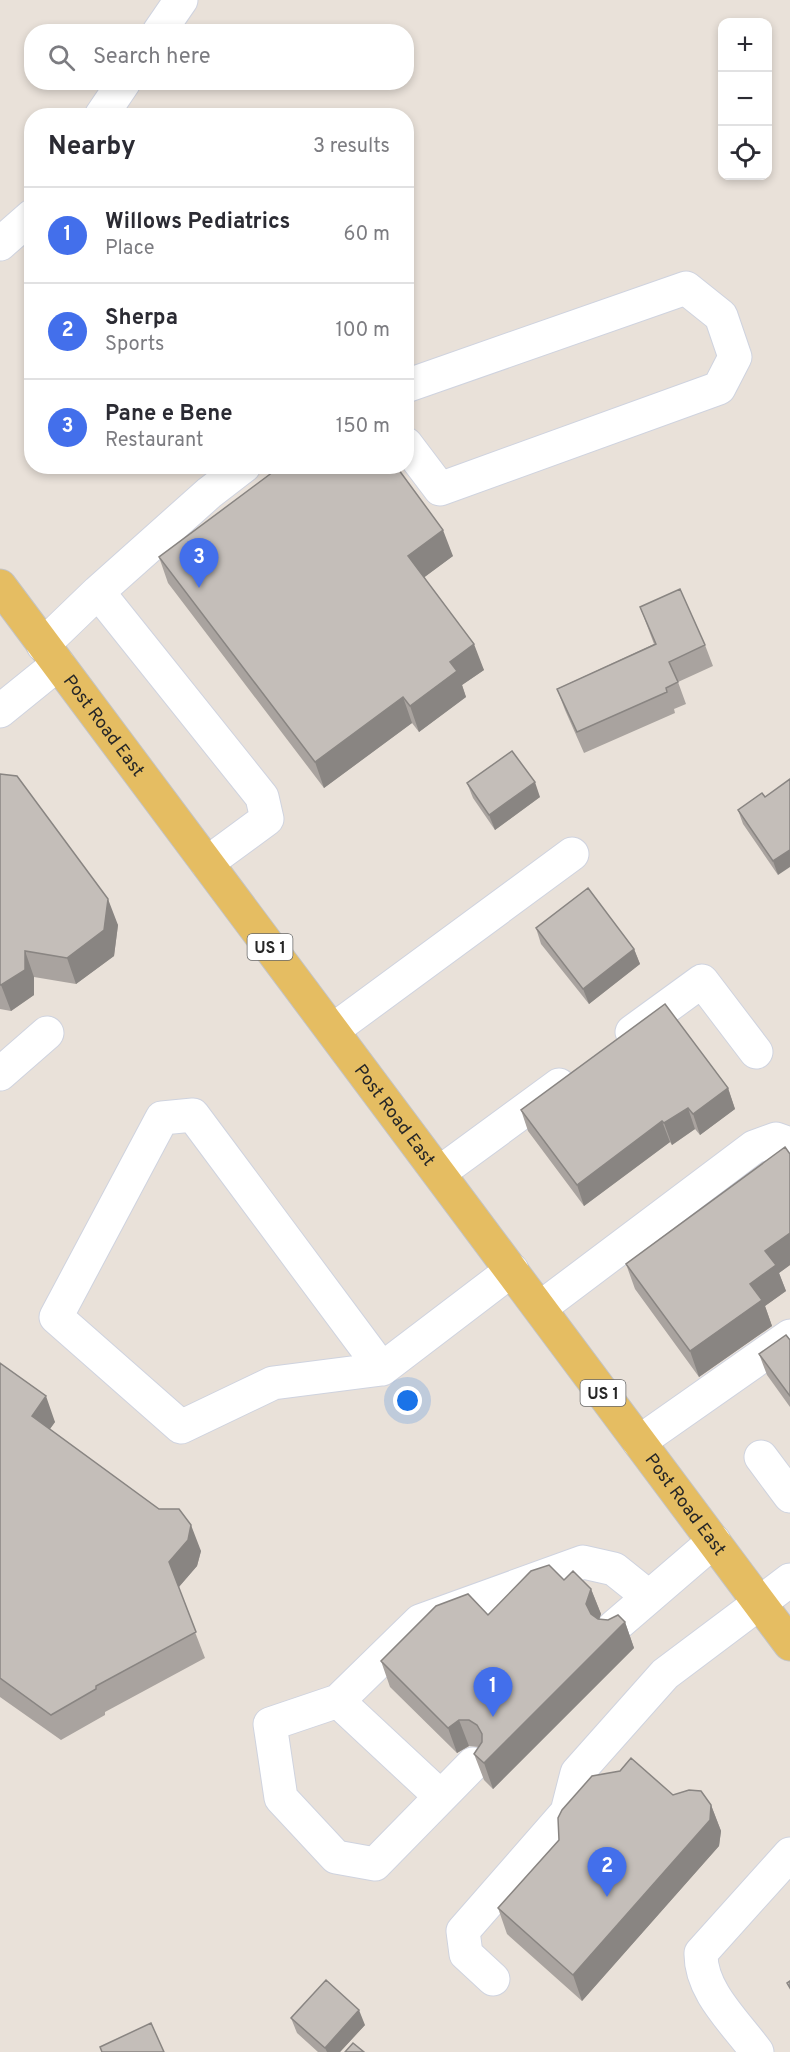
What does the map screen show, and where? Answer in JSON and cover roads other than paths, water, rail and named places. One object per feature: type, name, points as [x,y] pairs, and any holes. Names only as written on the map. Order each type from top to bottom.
[{"type":"main road","name":"Post Road East","points":[[0,586],[790,1644]]},
{"type":"street","points":[[164,24],[181,0]]},
{"type":"street","points":[[106,108],[119,90]]},
{"type":"street","points":[[0,244],[24,223]]},
{"type":"street","points":[[414,383],[686,288],[721,316],[735,357],[719,388],[440,489],[414,455]]},
{"type":"street","points":[[0,711],[50,654],[98,592],[209,493],[234,474]]},
{"type":"street","points":[[98,592],[262,797],[267,819],[207,863]]},
{"type":"street","points":[[333,1030],[572,854]]},
{"type":"street","points":[[608,1050],[702,981],[756,1052]]},
{"type":"street","points":[[0,1074],[47,1033]]},
{"type":"street","points":[[439,1173],[580,1070]]},
{"type":"street","points":[[382,1369],[193,1115],[162,1118],[56,1317],[181,1427],[273,1383],[382,1369],[512,1270]]},
{"type":"street","points":[[540,1308],[754,1148],[776,1139],[790,1144]]},
{"type":"street","points":[[639,1442],[790,1335]]},
{"type":"street","points":[[761,1457],[790,1496]]},
{"type":"street","points":[[614,1627],[714,1541]]},
{"type":"street","points":[[473,1764],[375,1864],[336,1857],[281,1798],[270,1724],[338,1701],[420,1621],[583,1562],[614,1569],[649,1597]]},
{"type":"street","points":[[493,1979],[466,1954],[463,1931],[567,1812],[577,1773],[665,1674],[790,1580]]},
{"type":"street","points":[[338,1701],[440,1796]]},
{"type":"street","points":[[757,2052],[708,1986],[701,1962],[703,1947],[790,1854]]},
{"type":"place","name":"Pane e Bene","points":[[199,588]]},
{"type":"place","name":"Willows Pediatrics","points":[[493,1717]]},
{"type":"place","name":"Sherpa","points":[[607,1897]]}]
